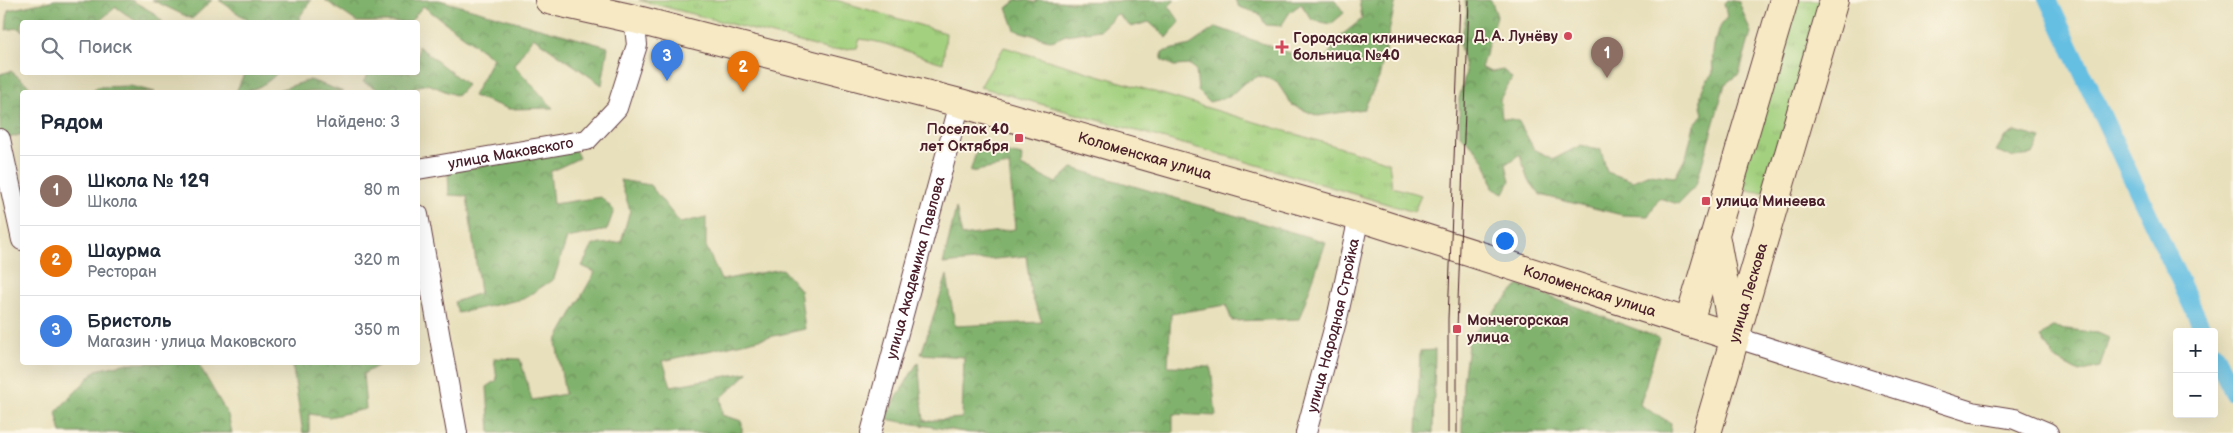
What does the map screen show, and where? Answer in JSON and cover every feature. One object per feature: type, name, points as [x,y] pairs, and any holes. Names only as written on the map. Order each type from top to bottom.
[{"type":"main road","name":"Коломенская улица","points":[[549,0],[634,19],[960,103],[1359,217],[1734,336]]},
{"type":"main road","name":"улица Лескова","points":[[1734,336],[1718,247],[1784,0]]},
{"type":"main road","name":"улица Лескова","points":[[1734,336],[1834,0]]},
{"type":"main road","points":[[1718,247],[1727,267],[1738,271],[1748,267],[1760,250]]},
{"type":"main road","points":[[1689,322],[1718,247]]},
{"type":"main road","points":[[1706,433],[1734,336]]},
{"type":"street","name":"улица Маковского","points":[[420,169],[587,140],[617,108],[637,45],[634,19]]},
{"type":"street","name":"улица Академика Павлова","points":[[871,433],[960,103]]},
{"type":"street","points":[[0,139],[20,231]]},
{"type":"street","name":"улица Народная Стройка","points":[[1306,433],[1338,314],[1359,217]]},
{"type":"street","points":[[420,226],[457,433]]},
{"type":"street","points":[[1734,336],[1972,412],[2015,419],[2048,433]]},
{"type":"green space","points":[[55,0],[131,0],[154,13],[161,20],[134,20],[116,7],[100,20],[20,20],[20,30],[18,28],[6,30],[8,10]]},
{"type":"green space","points":[[152,0],[212,0],[192,19]]},
{"type":"green space","points":[[219,0],[311,0],[299,18],[300,20],[247,20]]},
{"type":"green space","points":[[325,0],[439,0],[608,47],[602,85],[533,37],[514,65],[553,108],[509,109],[473,96],[493,58],[423,6],[412,20],[354,20]]},
{"type":"green space","points":[[639,0],[836,0],[946,33],[943,63],[891,46],[860,39],[857,48],[830,50]]},
{"type":"green space","points":[[1017,0],[1036,3],[1036,0],[1072,2],[1175,0],[1169,6],[1180,22],[1167,38],[1149,22],[1131,27],[1117,14],[1100,30],[1066,35],[1052,41],[1015,30],[1007,8]]},
{"type":"green space","points":[[1235,0],[1335,0],[1344,13],[1331,24],[1312,20],[1301,4],[1290,12],[1281,26],[1266,25],[1258,13],[1239,7]]},
{"type":"green space","points":[[1359,0],[1396,0],[1379,78],[1364,109],[1318,116],[1292,105],[1276,81],[1259,76],[1244,83],[1229,97],[1209,102],[1198,91],[1196,71],[1191,65],[1174,66],[1162,60],[1162,52],[1190,45],[1216,27],[1307,59],[1325,59],[1342,35],[1362,19]]},
{"type":"green space","points":[[1465,0],[1491,0],[1497,16],[1481,68],[1492,72],[1503,70],[1512,78],[1500,99],[1502,118],[1518,120],[1534,149],[1554,159],[1581,145],[1601,150],[1607,172],[1633,181],[1649,174],[1675,177],[1686,157],[1694,125],[1703,114],[1701,97],[1703,87],[1713,73],[1716,36],[1727,17],[1724,3],[1727,0],[1739,2],[1751,33],[1739,74],[1725,84],[1696,185],[1678,204],[1659,198],[1648,216],[1622,215],[1540,195],[1527,178],[1520,154],[1506,164],[1510,181],[1504,193],[1493,189],[1486,165],[1473,147],[1460,135],[1459,99],[1466,72],[1460,46],[1467,12]]},
{"type":"green space","points":[[1792,0],[1823,0],[1765,192],[1755,192],[1748,190],[1740,183]]},
{"type":"green space","points":[[1004,47],[1389,162],[1392,187],[1421,195],[1414,212],[1244,161],[980,87]]},
{"type":"green space","points":[[420,48],[467,85],[457,96],[428,84],[403,90],[380,90],[363,82],[368,75],[420,75]]},
{"type":"green space","points":[[11,71],[35,90],[20,90],[20,135],[0,141],[0,74]]},
{"type":"green space","points":[[244,75],[275,75],[258,87],[250,90],[237,90]]},
{"type":"green space","points":[[310,80],[338,90],[278,90]]},
{"type":"green space","points":[[130,86],[147,90],[93,90],[97,87]]},
{"type":"green space","points":[[2015,131],[2041,138],[2033,155],[2014,157],[1996,151],[2004,138]]},
{"type":"green space","points":[[978,146],[1022,156],[1021,166],[1056,183],[1072,168],[1326,242],[1299,319],[1232,321],[1226,305],[1171,314],[1168,366],[1211,367],[1216,416],[1173,414],[1173,433],[970,433],[884,419],[918,362],[924,421],[962,418],[964,357],[921,354],[947,275],[955,326],[1042,322],[1031,294],[1026,256],[943,264],[956,208],[962,236],[1015,229],[1009,165],[970,172]]},
{"type":"green space","points":[[574,148],[579,158],[550,172],[553,204],[601,197],[614,210],[607,230],[567,238],[554,279],[523,299],[458,313],[454,302],[480,293],[467,196],[449,195],[448,172]]},
{"type":"green space","points":[[620,180],[650,185],[680,223],[706,217],[706,246],[721,280],[782,269],[800,290],[805,329],[663,361],[671,386],[749,372],[721,398],[722,415],[742,421],[742,433],[490,433],[487,387],[497,380],[494,358],[520,359],[532,400],[565,394],[556,342],[595,272],[582,266],[593,245],[621,242],[630,210]]},
{"type":"green space","points":[[1519,285],[1659,338],[1640,405],[1671,423],[1670,433],[1462,433],[1463,382],[1469,338]]},
{"type":"green space","points":[[2052,327],[2098,333],[2109,338],[2100,367],[2079,372],[2055,359],[2041,337]]},
{"type":"green space","points":[[1435,350],[1433,433],[1417,433],[1420,351]]},
{"type":"green space","points":[[119,365],[199,365],[228,415],[232,433],[61,433],[56,412],[96,370]]},
{"type":"green space","points":[[292,365],[379,365],[363,374],[366,409],[329,417],[309,414],[309,433],[303,433]]},
{"type":"waterway","points":[[2048,0],[2202,328]]},
{"type":"waterway","points":[[2218,361],[2233,392]]},
{"type":"tram line","points":[[1448,433],[1448,319],[1460,0]]},
{"type":"tram line","points":[[1457,433],[1457,329],[1469,0]]},
{"type":"place","name":"Д. А. Лунёву","points":[[1568,36]]},
{"type":"place","name":"Городская клиническая больница №40","points":[[1282,47]]},
{"type":"place","name":"Школа № 129","points":[[1607,78]]},
{"type":"place","name":"Бристоль","points":[[667,81]]},
{"type":"place","name":"Шаурма","points":[[743,92]]},
{"type":"place","name":"Поселок 40 лет Октября","points":[[1019,138]]},
{"type":"place","name":"улица Минеева","points":[[1706,201]]},
{"type":"place","name":"Мончегорская улица","points":[[1457,329]]}]
